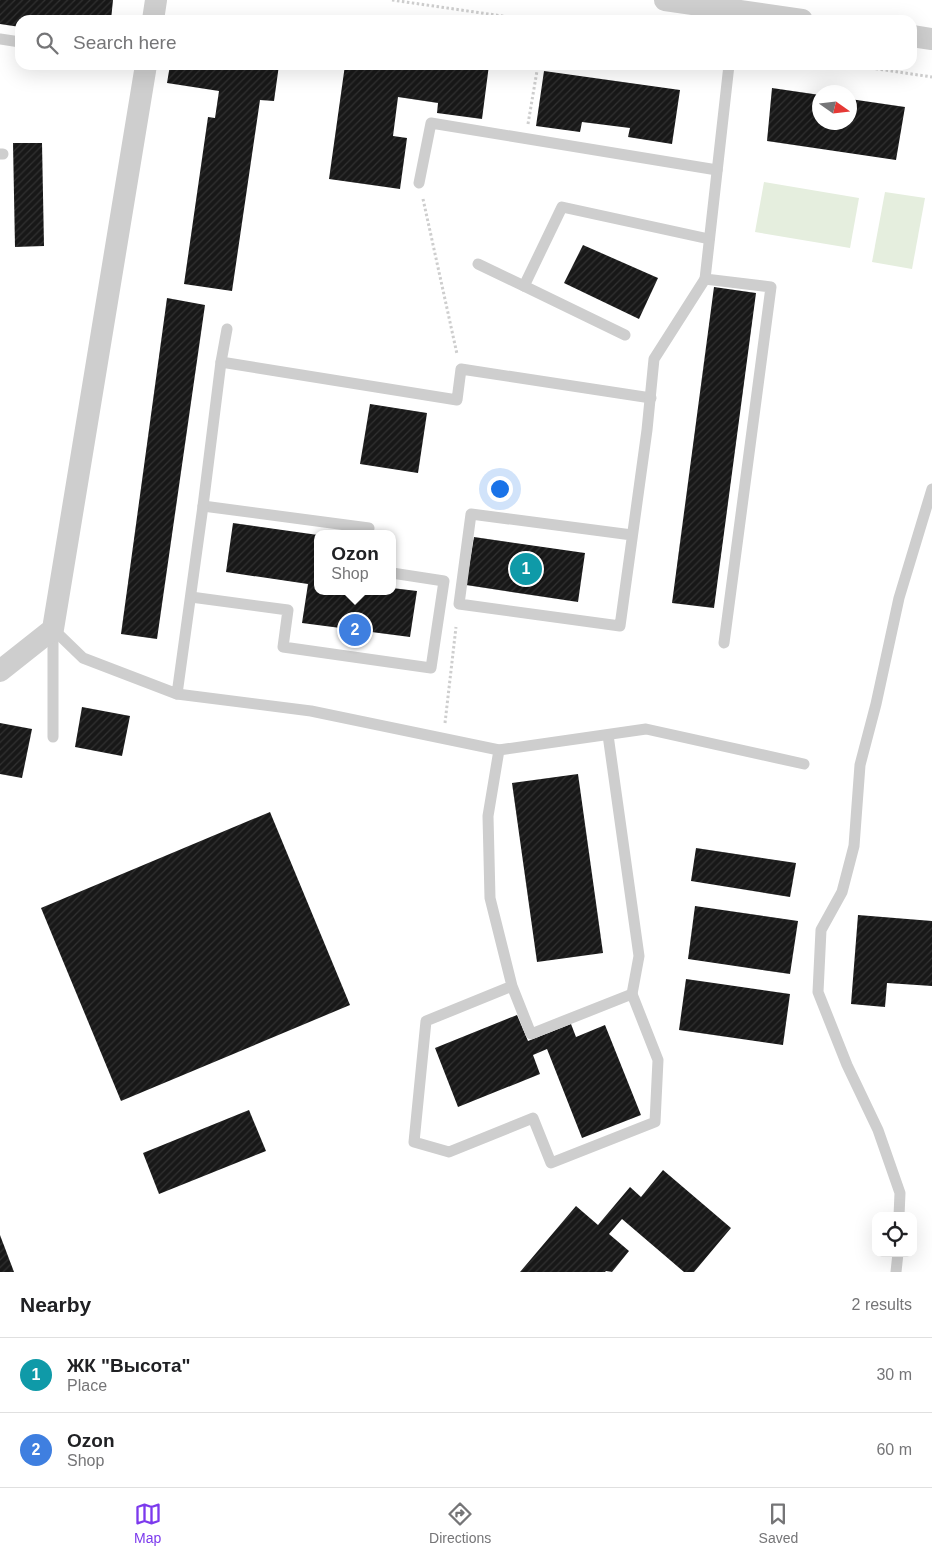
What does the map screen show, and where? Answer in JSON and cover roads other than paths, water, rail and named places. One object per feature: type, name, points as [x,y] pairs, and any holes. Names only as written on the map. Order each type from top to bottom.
[{"type":"street","points":[[154,15],[156,0]]},
{"type":"street","points":[[665,0],[768,15]]},
{"type":"street","points":[[917,37],[932,39]]},
{"type":"street","points":[[0,671],[53,629],[145,70]]},
{"type":"lane","points":[[0,39],[15,41]]},
{"type":"lane","points":[[632,536],[471,514],[459,604],[620,626],[632,536],[650,398],[654,359],[705,279],[728,70]]},
{"type":"lane","points":[[419,183],[431,123],[717,170]]},
{"type":"lane","points":[[524,286],[562,207],[709,239]]},
{"type":"lane","points":[[478,264],[625,335]]},
{"type":"lane","points":[[705,279],[771,287],[724,643]]},
{"type":"lane","points":[[177,694],[227,329]]},
{"type":"lane","points":[[221,362],[456,400],[461,369],[650,398]]},
{"type":"lane","points":[[899,1212],[900,1193],[878,1130],[847,1065],[818,992],[821,930],[842,892],[854,846],[860,765],[876,704],[899,598],[932,489]]},
{"type":"lane","points":[[203,506],[369,528],[369,530]]},
{"type":"lane","points":[[191,597],[288,610],[283,647],[431,668],[444,581],[396,574]]},
{"type":"lane","points":[[53,629],[83,658],[177,694],[312,711],[499,750],[646,729],[804,764]]},
{"type":"lane","points":[[53,629],[53,737]]},
{"type":"lane","points":[[512,986],[426,1021],[414,1142],[449,1152],[533,1118],[551,1163],[655,1122],[658,1060],[632,994],[640,956],[608,735]]},
{"type":"lane","points":[[499,750],[488,816],[490,898],[512,986],[532,1034],[632,994]]},
{"type":"lane","points":[[896,1272],[898,1257]]},
{"type":"place","name":"ЖК \"Высота\"","points":[[526,569]]},
{"type":"place","name":"Ozon","points":[[355,630]]}]
